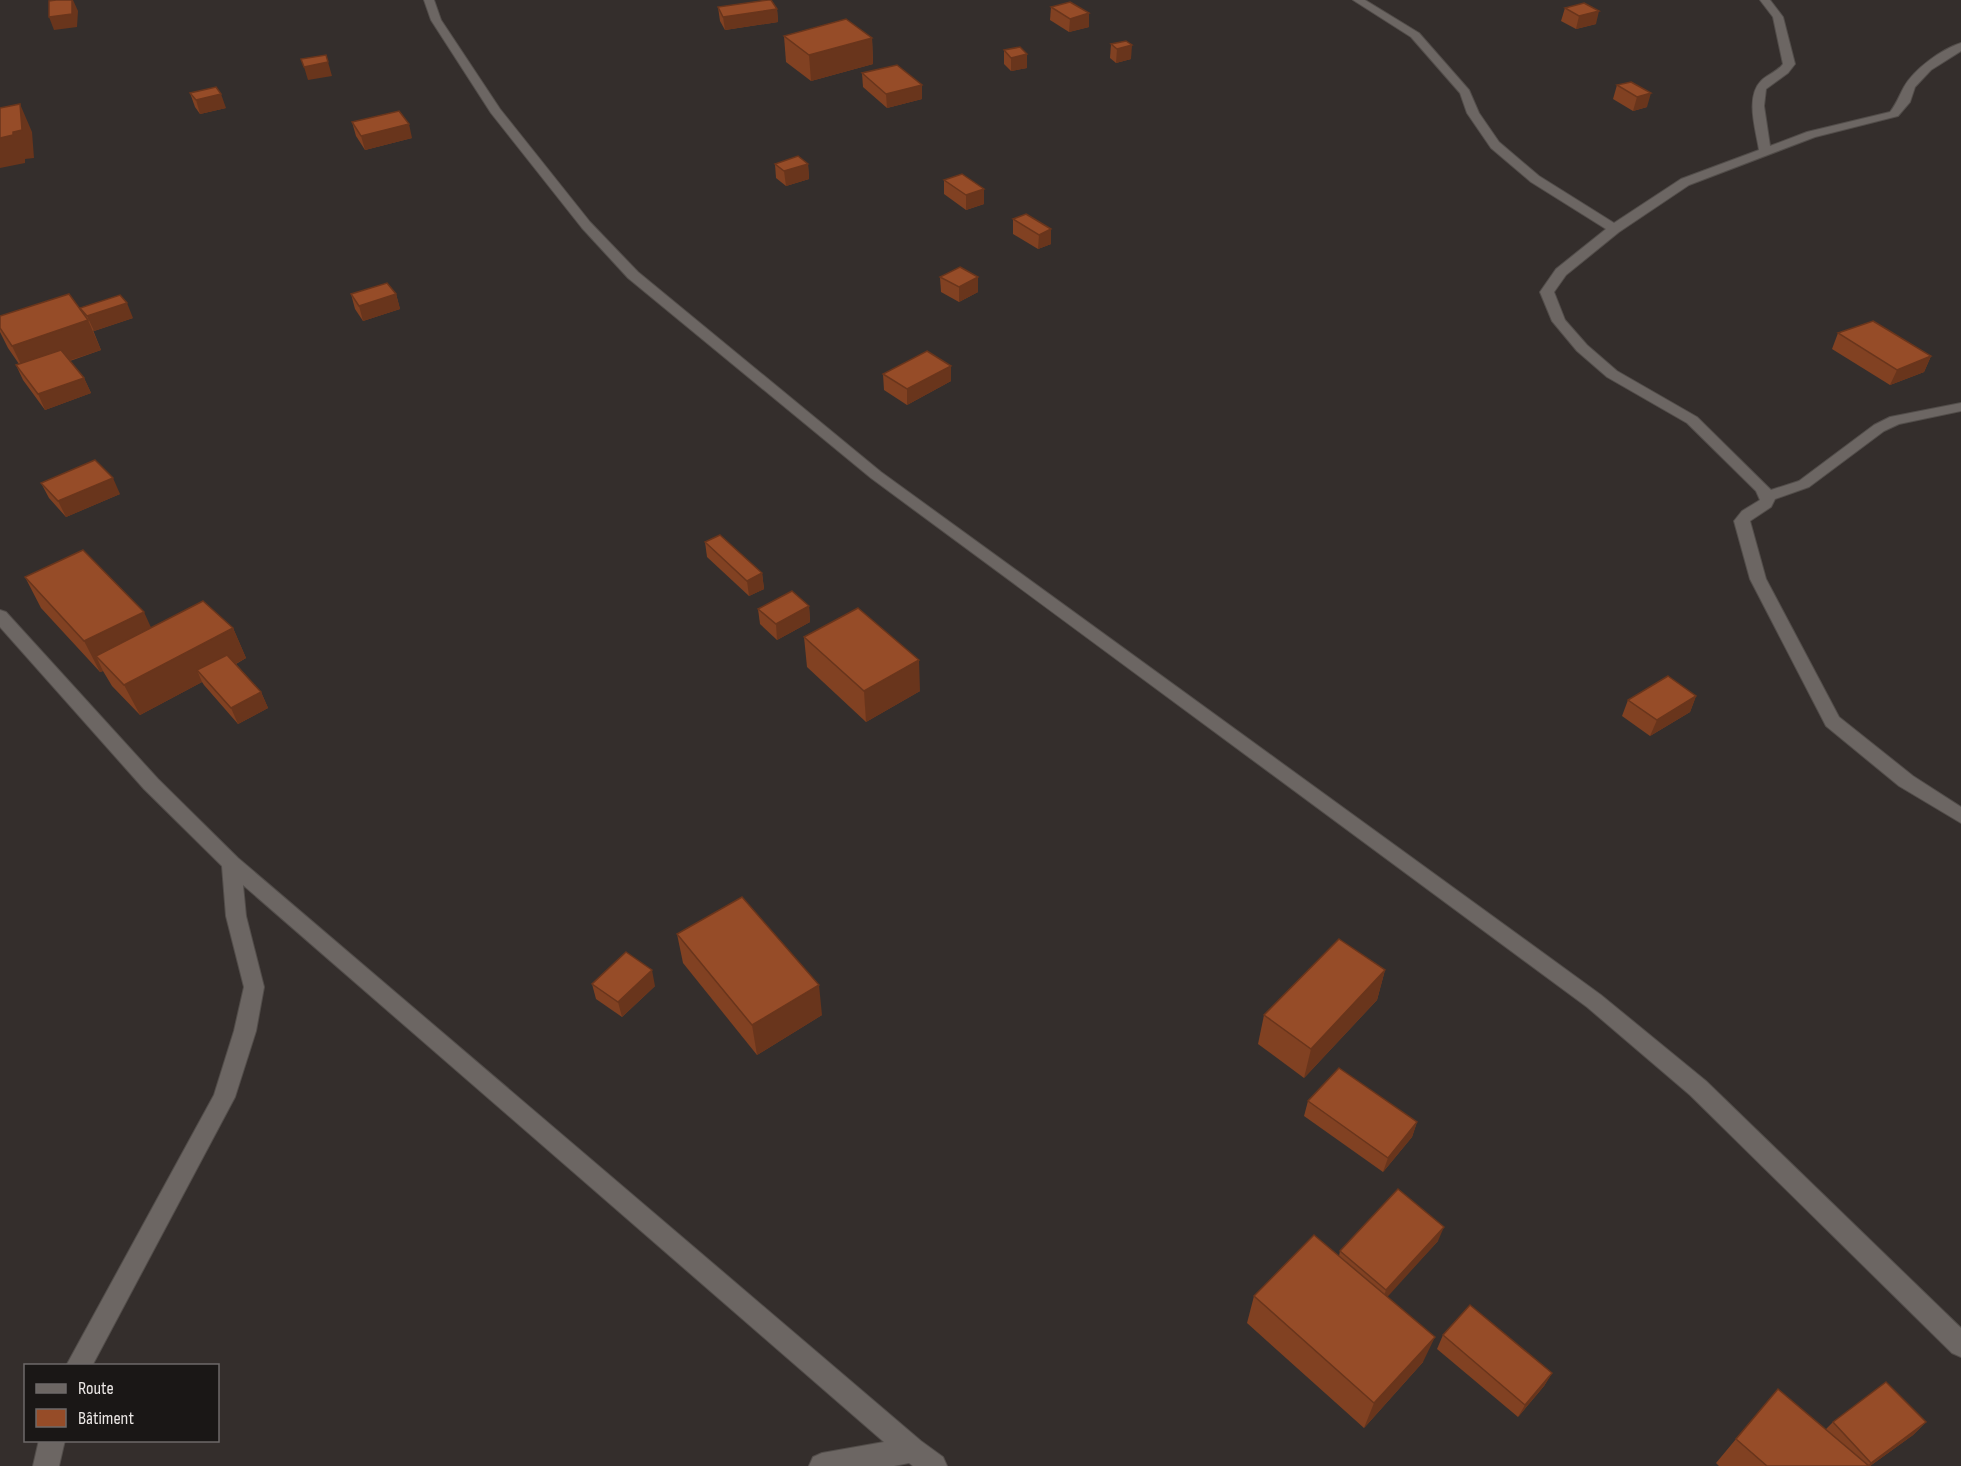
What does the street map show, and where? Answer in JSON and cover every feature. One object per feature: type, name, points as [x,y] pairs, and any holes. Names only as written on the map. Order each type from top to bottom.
[{"type":"street","points":[[429,0],[436,20],[495,111],[586,225],[633,275],[876,475],[1594,1002],[1698,1088],[1961,1345]]},
{"type":"street","points":[[1358,0],[1415,35],[1465,92],[1473,113],[1495,146],[1535,179],[1614,229]]},
{"type":"street","points":[[1758,0],[1768,2],[1778,17],[1790,64],[1764,83],[1758,95],[1765,152]]},
{"type":"street","points":[[1767,496],[1737,461],[1692,420],[1612,375],[1582,348],[1559,321],[1547,292],[1561,272],[1614,229],[1685,182],[1811,134],[1894,114],[1904,102],[1910,86],[1927,68],[1961,46]]},
{"type":"street","points":[[1767,496],[1804,484],[1879,428],[1895,420],[1961,407]]},
{"type":"street","points":[[1767,496],[1765,506],[1748,512],[1742,521],[1758,579],[1832,721],[1906,781],[1961,816]]},
{"type":"street","points":[[0,616],[151,784],[231,863],[912,1450],[934,1466]]},
{"type":"street","points":[[79,1364],[224,1097],[245,1032],[254,987],[236,916],[231,863]]},
{"type":"street","points":[[46,1466],[52,1442]]},
{"type":"street","points":[[822,1466],[912,1450]]},
{"type":"building","points":[[72,0],[72,14],[49,17],[49,1]]},
{"type":"building","points":[[771,0],[777,9],[723,17],[718,7]]},
{"type":"building","points":[[1070,2],[1089,13],[1070,19],[1051,7]]},
{"type":"building","points":[[1584,3],[1599,11],[1579,16],[1565,8]]},
{"type":"building","points":[[846,19],[872,38],[809,55],[784,36]]},
{"type":"building","points":[[1126,41],[1132,45],[1117,49],[1111,44]]},
{"type":"building","points":[[1020,47],[1027,54],[1011,58],[1004,50]]},
{"type":"building","points":[[326,55],[328,62],[304,67],[301,59]]},
{"type":"building","points":[[897,65],[922,85],[886,94],[862,73]]},
{"type":"building","points":[[1631,82],[1651,93],[1637,97],[1617,85]]},
{"type":"building","points":[[216,87],[221,94],[196,100],[190,93]]},
{"type":"building","points":[[20,104],[22,130],[0,138],[0,108]]},
{"type":"building","points":[[399,111],[409,124],[361,136],[352,122]]},
{"type":"building","points":[[798,156],[808,164],[784,171],[775,164]]},
{"type":"building","points":[[962,174],[984,189],[966,195],[944,180]]},
{"type":"building","points":[[1026,214],[1051,229],[1039,235],[1013,219]]},
{"type":"building","points":[[960,267],[978,277],[959,287],[940,277]]},
{"type":"building","points":[[387,283],[396,294],[359,306],[351,294]]},
{"type":"building","points":[[69,294],[88,320],[12,346],[0,328],[0,316]]},
{"type":"building","points":[[120,295],[127,303],[87,316],[80,308]]},
{"type":"building","points":[[1873,321],[1931,356],[1897,370],[1838,333]]},
{"type":"building","points":[[61,350],[84,378],[38,394],[16,365]]},
{"type":"building","points":[[927,351],[951,366],[907,389],[883,374]]},
{"type":"building","points":[[95,460],[113,478],[58,501],[41,483]]},
{"type":"building","points":[[720,535],[762,573],[747,581],[705,542]]},
{"type":"building","points":[[83,550],[144,612],[84,641],[25,577]]},
{"type":"building","points":[[792,591],[809,606],[776,624],[758,609]]},
{"type":"building","points":[[203,601],[233,628],[124,685],[96,656]]},
{"type":"building","points":[[858,608],[919,660],[864,691],[804,637]]},
{"type":"building","points":[[227,655],[261,692],[231,708],[197,670]]},
{"type":"building","points":[[1668,676],[1696,696],[1657,720],[1628,700]]},
{"type":"building","points":[[742,897],[819,985],[752,1025],[677,934]]},
{"type":"building","points":[[1339,939],[1385,970],[1311,1049],[1264,1015]]},
{"type":"building","points":[[626,952],[652,970],[618,1002],[592,984]]},
{"type":"building","points":[[1339,1068],[1417,1122],[1388,1158],[1308,1101]]},
{"type":"building","points":[[1398,1189],[1444,1227],[1386,1290],[1340,1251]]},
{"type":"building","points":[[1314,1235],[1435,1337],[1374,1403],[1254,1296]]},
{"type":"building","points":[[1470,1305],[1552,1373],[1525,1405],[1443,1335]]},
{"type":"building","points":[[1886,1382],[1926,1422],[1871,1463],[1833,1422]]},
{"type":"building","points":[[1778,1389],[1869,1466],[1767,1466],[1736,1439]]}]
